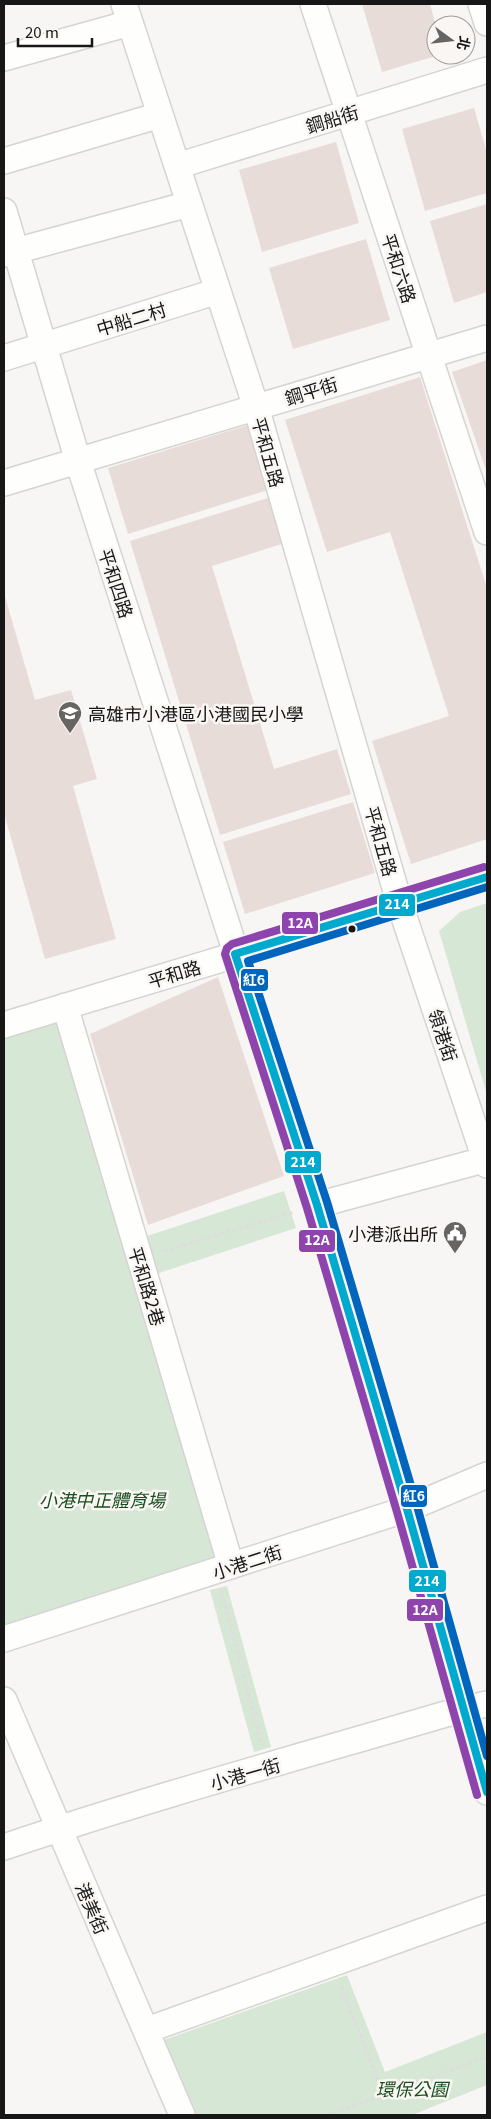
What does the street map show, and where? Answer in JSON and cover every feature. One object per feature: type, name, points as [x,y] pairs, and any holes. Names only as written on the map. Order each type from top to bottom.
[{"type":"street","name":"平和六路","points":[[313,4],[487,532]]},
{"type":"street","points":[[481,4],[487,23]]},
{"type":"street","points":[[4,58],[127,13]]},
{"type":"street","name":"平和五路","points":[[127,13],[256,406],[400,905]]},
{"type":"street","name":"鋼船街","points":[[177,166],[487,70]]},
{"type":"street","points":[[4,161],[160,115]]},
{"type":"street","points":[[10,252],[189,204]]},
{"type":"street","name":"平和四路","points":[[4,211],[10,252],[43,344],[78,460],[316,1206],[407,1509],[487,1792]]},
{"type":"street","name":"中船二村","points":[[4,358],[43,344],[218,291]]},
{"type":"street","name":"鋼平街","points":[[4,483],[487,338]]},
{"type":"street","name":"平和路","points":[[4,1025],[487,877]]},
{"type":"street","name":"領港街","points":[[400,905],[487,1161]]},
{"type":"street","name":"平和路2巷","points":[[65,1006],[140,1258],[224,1568]]},
{"type":"street","points":[[316,1206],[487,1161]]},
{"type":"street","name":"小港二街","points":[[4,1639],[407,1509],[487,1475]]},
{"type":"street","name":"港美街","points":[[4,1700],[182,2115]]},
{"type":"street","name":"小港一街","points":[[4,1847],[58,1828],[267,1766],[463,1709],[487,1704]]},
{"type":"street","points":[[147,2030],[487,1908]]},
{"type":"path","points":[[140,1258],[316,1206]]},
{"type":"path","points":[[224,1568],[267,1766]]},
{"type":"path","points":[[332,1964],[384,2095]]},
{"type":"path","points":[[328,2115],[487,2057]]},
{"type":"green space","points":[[487,903],[487,1095],[439,931],[460,912]]},
{"type":"green space","name":"小港中正體育場","points":[[55,1011],[223,1563],[4,1634],[4,1027]]},
{"type":"green space","points":[[284,1191],[296,1228],[156,1274],[144,1237]]},
{"type":"green space","points":[[227,1586],[271,1747],[254,1752],[210,1590]]},
{"type":"green space","name":"環保公園","points":[[347,1975],[385,2072],[487,2032],[487,2085],[412,2115],[192,2115],[161,2041]]},
{"type":"building","points":[[362,4],[430,4],[433,15],[426,15],[426,59],[382,72]]},
{"type":"building","points":[[474,108],[487,153],[487,193],[425,211],[402,129]]},
{"type":"building","points":[[336,142],[359,223],[262,252],[239,170]]},
{"type":"building","points":[[487,204],[487,292],[454,303],[430,221]]},
{"type":"building","points":[[366,239],[390,320],[293,349],[269,268]]},
{"type":"building","points":[[487,360],[487,473],[452,372]]},
{"type":"building","points":[[420,377],[487,588],[487,839],[411,864],[372,741],[449,716],[390,532],[327,552],[285,420]]},
{"type":"building","points":[[248,425],[268,490],[128,534],[108,468]]},
{"type":"building","points":[[271,497],[285,543],[212,566],[274,769],[337,749],[351,794],[220,835],[130,541]]},
{"type":"building","points":[[4,593],[35,700],[71,690],[97,779],[73,786],[116,939],[45,959],[4,813]]},
{"type":"building","points":[[353,802],[375,873],[245,914],[223,842]]},
{"type":"building","points":[[218,977],[284,1176],[148,1225],[90,1034]]},
{"type":"transit line","name":"12A","points":[[477,1795],[397,1512],[307,1208],[225,954],[227,948],[232,944],[484,867]]},
{"type":"transit line","name":"214","points":[[235,954],[487,877]]},
{"type":"transit line","name":"紅6","points":[[487,887],[248,961],[327,1202],[417,1506],[487,1756]]},
{"type":"transit line","name":"214","points":[[235,954],[317,1205],[407,1509],[487,1792]]},
{"type":"place","name":"高雄市小港區小港國民小學","points":[[70,734]]},
{"type":"place","name":"小港派出所","points":[[455,1254]]}]
